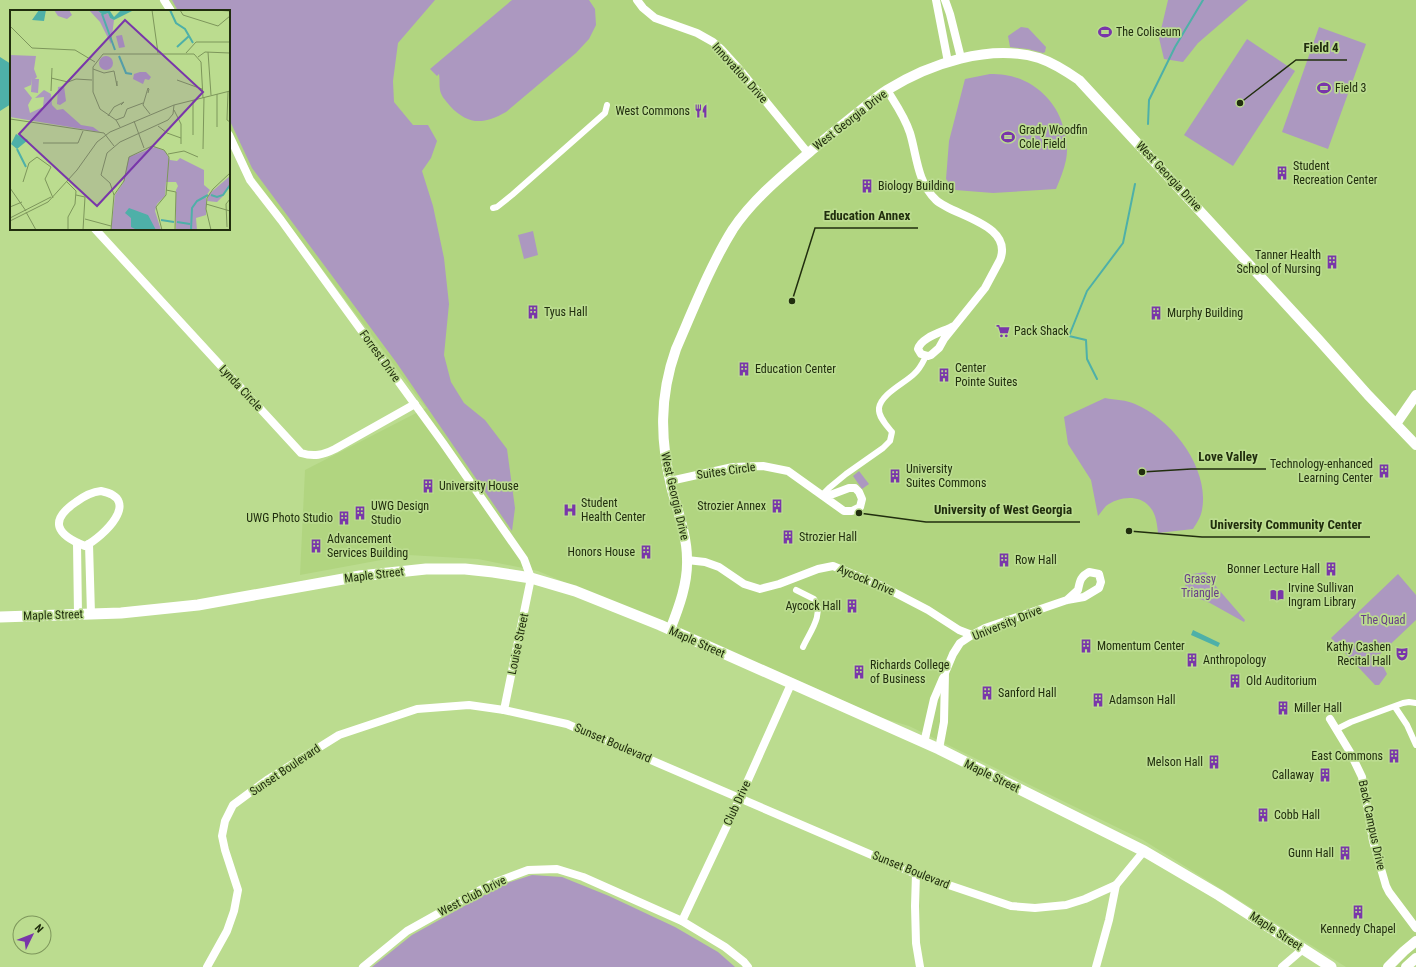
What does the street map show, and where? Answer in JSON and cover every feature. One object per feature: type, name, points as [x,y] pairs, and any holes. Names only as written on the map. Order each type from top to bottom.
[{"type":"main road","name":"Maple Street","points":[[0,617],[121,613],[198,605],[360,576],[420,570],[465,569],[532,578],[575,591],[670,630],[939,749],[1144,851],[1219,895],[1331,967]]},
{"type":"street","points":[[164,0],[169,10]]},
{"type":"street","name":"Innovation Drive","points":[[637,0],[654,18],[697,33],[717,46],[740,70],[808,153]]},
{"type":"street","points":[[936,0],[948,62]]},
{"type":"street","points":[[945,0],[961,58]]},
{"type":"street","name":"West Georgia Drive","points":[[670,630],[684,589],[688,560],[686,541],[664,452],[662,416],[666,383],[671,363],[690,316],[720,252],[734,229],[750,208],[772,184],[869,102],[887,90],[932,68],[961,58],[1002,53],[1029,56],[1050,62],[1079,80],[1416,446]]},
{"type":"street","points":[[887,90],[908,126],[920,173],[926,189],[938,202],[974,219],[991,230],[997,236],[1002,246],[1002,256],[985,288],[944,339],[939,348],[931,355],[926,356],[921,354],[918,349],[919,345],[929,337],[954,326]]},
{"type":"street","points":[[493,208],[512,195],[605,113],[607,105]]},
{"type":"street","name":"Forrest Drive","points":[[230,137],[250,180],[281,220],[415,404],[524,560],[532,578]]},
{"type":"street","name":"Lynda Circle","points":[[96,230],[301,453],[310,456],[321,455],[335,449],[415,404]]},
{"type":"street","points":[[822,495],[846,474],[883,448],[890,441],[892,432],[882,419],[879,408],[884,398],[914,374],[923,363],[926,356]]},
{"type":"street","points":[[1396,424],[1416,395]]},
{"type":"street","name":"Suites Circle","points":[[670,481],[734,467],[763,466],[788,471],[822,495]]},
{"type":"street","points":[[101,491],[106,492],[118,501],[120,506],[118,516],[112,524],[89,544],[84,546],[77,543],[61,531],[59,527],[59,519],[65,510],[90,493],[101,491]]},
{"type":"street","points":[[77,543],[78,614]]},
{"type":"street","points":[[89,544],[90,614]]},
{"type":"street","name":"Aycock Drive","points":[[688,560],[705,562],[718,567],[744,584],[760,589],[780,584],[818,569],[833,566],[882,586],[928,610],[959,630],[972,635]]},
{"type":"street","name":"Louise Street","points":[[504,710],[532,578]]},
{"type":"street","points":[[796,590],[814,599],[818,607],[815,622],[803,647]]},
{"type":"street","name":"University Drive","points":[[939,749],[944,722],[945,673],[953,654],[960,643],[985,628],[1067,600]]},
{"type":"street","points":[[924,743],[934,699],[945,673]]},
{"type":"street","name":"Club Drive","points":[[682,921],[740,798],[790,684]]},
{"type":"street","points":[[1337,729],[1351,722],[1409,702],[1416,703]]},
{"type":"street","name":"Sunset Boulevard","points":[[207,967],[227,931],[234,911],[238,890],[222,836],[225,821],[233,805],[267,780],[339,735],[417,709],[469,705],[504,710],[567,724],[916,874],[1011,906],[1035,908],[1066,905],[1086,899],[1116,885],[1144,851]]},
{"type":"street","points":[[1395,707],[1407,725],[1416,745]]},
{"type":"street","name":"Back Campus Drive","points":[[1330,719],[1356,764],[1362,778],[1373,841],[1380,870],[1386,886],[1416,928]]},
{"type":"street","name":"West Club Drive","points":[[364,967],[407,931],[491,884],[528,870],[557,869],[582,877],[682,921],[725,947],[748,967]]},
{"type":"street","points":[[916,874],[916,943],[920,967]]},
{"type":"street","points":[[1096,967],[1109,920],[1116,885]]},
{"type":"street","points":[[1388,967],[1416,941]]},
{"type":"street","points":[[1282,967],[1303,948]]},
{"type":"street","points":[[1406,967],[1416,958]]},
{"type":"shaded area","points":[[163,0],[1416,0],[1416,963],[1412,967],[1346,967],[1143,840],[909,726],[882,718],[795,679],[538,571],[478,559],[408,555],[300,575],[305,470],[426,408],[252,175],[230,130],[230,10],[169,10]]},
{"type":"green space","points":[[172,0],[435,0],[398,43],[393,81],[394,102],[413,125],[428,125],[437,141],[431,158],[422,171],[433,206],[444,258],[449,304],[444,355],[451,382],[464,403],[485,420],[507,449],[515,508],[512,531],[396,362],[252,168],[230,121],[230,10],[177,10]]},
{"type":"green space","points":[[512,0],[589,0],[595,9],[596,25],[589,39],[576,53],[506,112],[483,121],[470,120],[463,117],[445,100],[440,90],[439,74],[437,76],[430,69]]},
{"type":"green space","points":[[1168,0],[1248,0],[1198,43],[1183,62],[1164,59],[1159,38]]},
{"type":"green space","points":[[1021,27],[1028,28],[1030,30],[1046,47],[1045,52],[1043,53],[1028,49],[1010,47],[1008,36]]},
{"type":"green space","name":"Field 3","points":[[1319,27],[1366,44],[1328,149],[1282,132]]},
{"type":"green space","points":[[1247,39],[1295,71],[1233,166],[1184,135]]},
{"type":"green space","name":"Grady Woodfin Cole Field","points":[[990,74],[1016,77],[1026,81],[1043,94],[1056,110],[1065,133],[1067,156],[1056,189],[993,193],[955,190],[946,179],[949,141],[965,79]]},
{"type":"green space","points":[[533,231],[538,255],[524,259],[518,235]]},
{"type":"green space","points":[[1105,398],[1132,403],[1149,411],[1175,433],[1185,447],[1194,462],[1200,478],[1203,494],[1202,510],[1193,529],[1158,533],[1156,519],[1149,506],[1134,498],[1122,499],[1111,503],[1106,506],[1098,516],[1091,480],[1068,444],[1064,417]]},
{"type":"green space","points":[[859,471],[869,484],[862,489],[853,476]]},
{"type":"green space","name":"Grassy Triangle","points":[[1205,572],[1245,620],[1244,622],[1210,603],[1188,594],[1184,589],[1187,575]]},
{"type":"green space","name":"The Quad","points":[[1398,574],[1416,595],[1416,620],[1378,656],[1387,674],[1379,685],[1375,685],[1331,638]]},
{"type":"green space","points":[[532,875],[562,877],[609,896],[675,927],[718,952],[735,967],[372,967],[412,935],[504,884]]},
{"type":"water","points":[[0,57],[10,63],[10,105],[0,111]]},
{"type":"water","points":[[1193,630],[1220,643],[1218,647],[1191,635]]},
{"type":"waterway","points":[[1148,124],[1149,100],[1175,47],[1203,0]]},
{"type":"waterway","points":[[1097,379],[1087,359],[1086,340],[1069,336],[1087,291],[1123,243],[1135,184]]},
{"type":"place","name":"The Coliseum","points":[[1105,32]]},
{"type":"place","name":"Field 3","points":[[1324,88]]},
{"type":"place","name":"Field 4","points":[[1240,103]]},
{"type":"place","name":"West Commons","points":[[701,111]]},
{"type":"place","name":"Grady Woodfin Cole Field","points":[[1008,137]]},
{"type":"place","name":"Student Recreation Center","points":[[1282,173]]},
{"type":"place","name":"Biology Building","points":[[867,186]]},
{"type":"place","name":"Tanner Health School of Nursing","points":[[1332,262]]},
{"type":"place","name":"Education Annex","points":[[792,301]]},
{"type":"place","name":"Tyus Hall","points":[[533,312]]},
{"type":"place","name":"Murphy Building","points":[[1156,313]]},
{"type":"place","name":"Pack Shack","points":[[1003,331]]},
{"type":"place","name":"Education Center","points":[[744,369]]},
{"type":"place","name":"Center Pointe Suites","points":[[944,375]]},
{"type":"place","name":"Technology-enhanced Learning Center","points":[[1384,471]]},
{"type":"place","name":"Love Valley","points":[[1142,472]]},
{"type":"place","name":"University Suites Commons","points":[[895,476]]},
{"type":"place","name":"University House","points":[[428,486]]},
{"type":"place","name":"Strozier Annex","points":[[777,506]]},
{"type":"place","name":"Student Health Center","points":[[570,510]]},
{"type":"place","name":"UWG Design Studio","points":[[360,513]]},
{"type":"place","name":"University of West Georgia","points":[[859,513]]},
{"type":"place","name":"UWG Photo Studio","points":[[344,518]]},
{"type":"place","name":"University Community Center","points":[[1129,531]]},
{"type":"place","name":"Strozier Hall","points":[[788,537]]},
{"type":"place","name":"Advancement Services Building","points":[[316,546]]},
{"type":"place","name":"Honors House","points":[[646,552]]},
{"type":"place","name":"Row Hall","points":[[1004,560]]},
{"type":"place","name":"Bonner Lecture Hall","points":[[1331,569]]},
{"type":"place","name":"Irvine Sullivan Ingram Library","points":[[1277,595]]},
{"type":"place","name":"Aycock Hall","points":[[852,606]]},
{"type":"place","name":"Momentum Center","points":[[1086,646]]},
{"type":"place","name":"Kathy Cashen Recital Hall","points":[[1402,654]]},
{"type":"place","name":"Anthropology","points":[[1192,660]]},
{"type":"place","name":"Richards College of Business","points":[[859,672]]},
{"type":"place","name":"Old Auditorium","points":[[1235,681]]},
{"type":"place","name":"Sanford Hall","points":[[987,693]]},
{"type":"place","name":"Adamson Hall","points":[[1098,700]]},
{"type":"place","name":"Miller Hall","points":[[1283,708]]},
{"type":"place","name":"East Commons","points":[[1394,756]]},
{"type":"place","name":"Melson Hall","points":[[1214,762]]},
{"type":"place","name":"Callaway","points":[[1325,775]]},
{"type":"place","name":"Cobb Hall","points":[[1263,815]]},
{"type":"place","name":"Gunn Hall","points":[[1345,853]]},
{"type":"place","name":"Kennedy Chapel","points":[[1358,912]]}]
